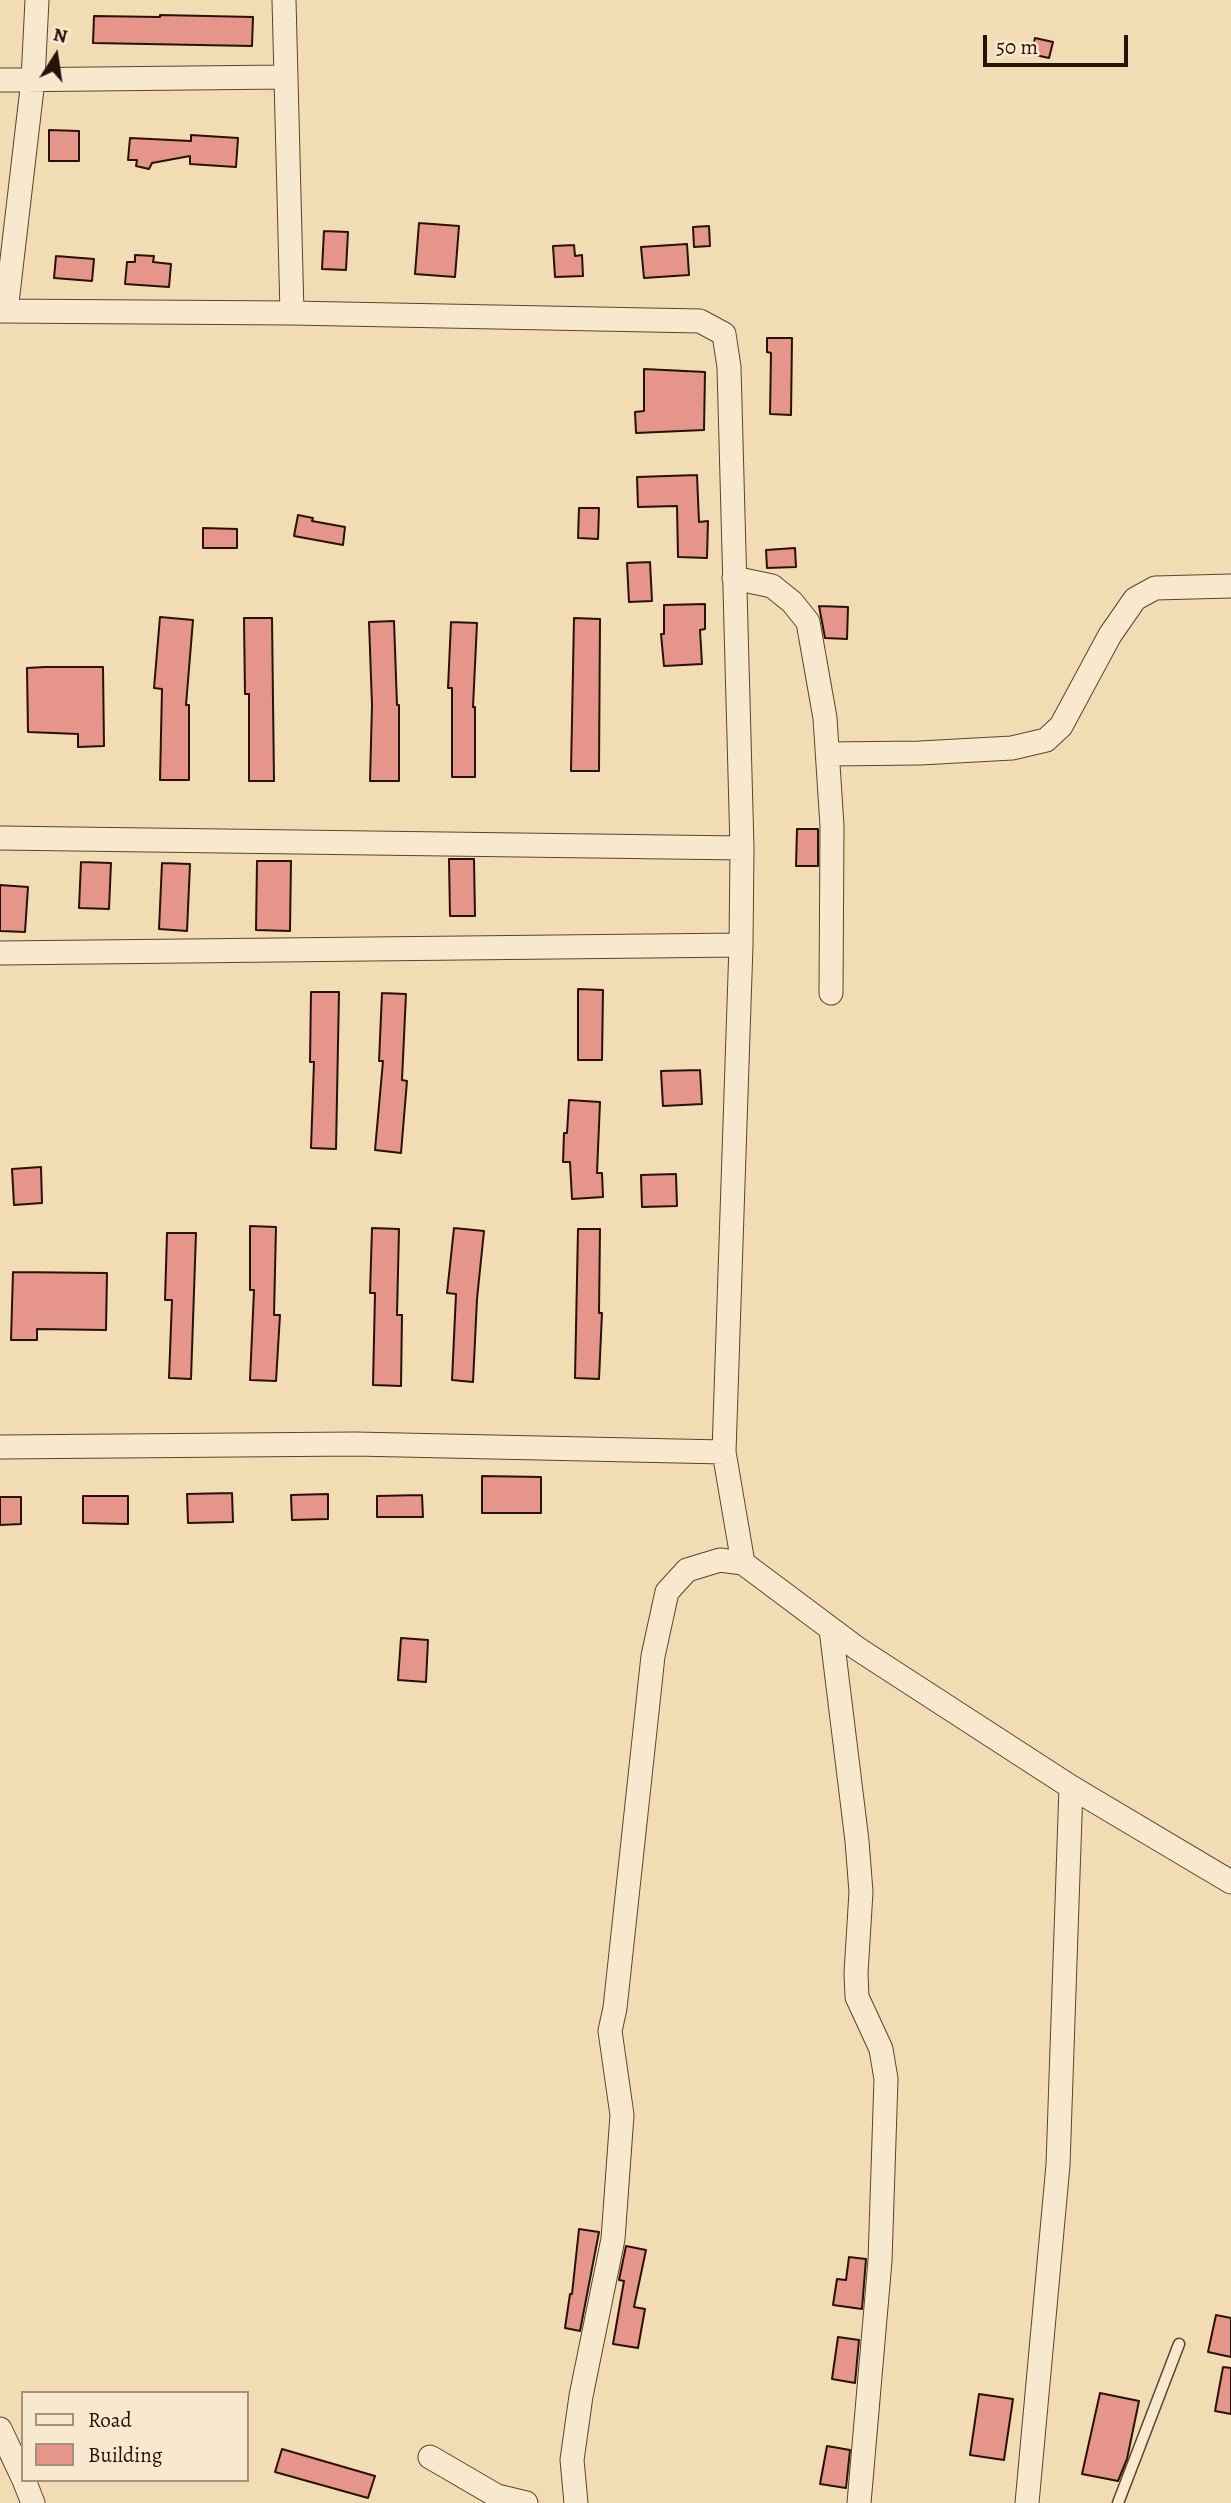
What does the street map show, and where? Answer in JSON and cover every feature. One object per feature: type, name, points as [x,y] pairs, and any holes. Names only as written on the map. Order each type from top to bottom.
[{"type":"street","points":[[37,0],[33,80],[3,311],[292,313],[700,321],[723,334],[729,367],[742,848],[724,1452],[743,1563]]},
{"type":"street","points":[[284,0],[292,313]]},
{"type":"street","points":[[0,80],[284,77]]},
{"type":"street","points":[[734,578],[772,586],[792,602],[808,622],[825,718],[828,754],[832,826],[831,993]]},
{"type":"street","points":[[828,754],[1012,748],[1046,740],[1061,726],[1110,635],[1135,599],[1154,588],[1231,586]]},
{"type":"street","points":[[0,838],[742,848]]},
{"type":"street","points":[[0,953],[741,945]]},
{"type":"street","points":[[0,1447],[355,1444],[724,1452]]},
{"type":"street","points":[[576,2503],[572,2460],[581,2396],[613,2239],[622,2115],[610,2031],[615,2008],[653,1656],[667,1592],[687,1570],[720,1560],[743,1563],[831,1629],[1071,1787],[1231,1882]]},
{"type":"street","points":[[831,1629],[861,1892],[856,1973],[858,1997],[881,2049],[886,2079],[880,2261],[859,2503]]},
{"type":"street","points":[[1027,2503],[1058,2165],[1071,1787]]},
{"type":"street","points":[[0,2429],[21,2475]]},
{"type":"street","points":[[430,2457],[497,2496],[526,2503]]},
{"type":"street","points":[[24,2482],[33,2503]]},
{"type":"lane","points":[[1118,2503],[1179,2344]]},
{"type":"building","points":[[94,16],[253,17],[252,46],[93,43]]},
{"type":"building","points":[[1035,38],[1053,42],[1049,58],[1031,54]]},
{"type":"building","points":[[49,130],[79,131],[79,161],[49,161]]},
{"type":"building","points":[[191,135],[238,138],[236,167],[190,164],[190,156],[152,163],[149,169],[136,166],[137,160],[128,160],[130,138],[191,141]]},
{"type":"building","points":[[419,223],[459,226],[455,277],[415,274]]},
{"type":"building","points":[[709,226],[710,246],[694,247],[693,227]]},
{"type":"building","points":[[324,231],[348,232],[346,270],[322,269]]},
{"type":"building","points":[[687,244],[689,275],[644,278],[641,247]]},
{"type":"building","points":[[574,245],[575,256],[582,255],[583,276],[555,277],[553,246]]},
{"type":"building","points":[[135,255],[154,256],[153,262],[171,264],[169,287],[125,284],[127,262],[135,262]]},
{"type":"building","points":[[56,256],[94,259],[92,281],[54,278]]},
{"type":"building","points":[[767,338],[792,338],[791,415],[770,414],[771,353],[767,352]]},
{"type":"building","points":[[644,369],[705,372],[704,430],[636,433],[635,412],[644,411]]},
{"type":"building","points":[[697,475],[699,522],[708,521],[707,558],[678,557],[677,506],[638,507],[637,477]]},
{"type":"building","points":[[579,508],[599,508],[598,539],[578,538]]},
{"type":"building","points":[[298,515],[313,518],[312,521],[345,527],[343,545],[294,536]]},
{"type":"building","points":[[203,528],[237,529],[237,548],[203,548]]},
{"type":"building","points":[[795,548],[796,567],[767,568],[766,550]]},
{"type":"building","points":[[650,562],[652,601],[629,602],[627,563]]},
{"type":"building","points":[[705,604],[705,629],[700,630],[702,664],[664,666],[661,634],[664,634],[664,605]]},
{"type":"building","points":[[819,606],[848,607],[847,639],[825,638]]},
{"type":"building","points":[[160,617],[193,620],[186,705],[189,705],[189,780],[160,780],[162,689],[154,688]]},
{"type":"building","points":[[244,618],[272,618],[274,781],[249,781],[249,694],[245,694]]},
{"type":"building","points":[[574,618],[600,619],[599,771],[571,771]]},
{"type":"building","points":[[394,621],[399,705],[399,781],[370,781],[372,705],[369,622]]},
{"type":"building","points":[[451,622],[477,623],[473,707],[475,777],[452,777],[452,688],[448,688]]},
{"type":"building","points":[[103,667],[104,746],[78,747],[78,734],[28,732],[27,668]]},
{"type":"building","points":[[797,829],[818,829],[818,866],[796,866]]},
{"type":"building","points":[[449,859],[474,859],[475,916],[450,916]]},
{"type":"building","points":[[257,861],[291,861],[290,931],[256,930]]},
{"type":"building","points":[[81,862],[111,863],[109,909],[79,908]]},
{"type":"building","points":[[162,863],[190,864],[187,931],[159,929]]},
{"type":"building","points":[[0,885],[28,887],[25,932],[0,931]]},
{"type":"building","points":[[578,989],[603,990],[602,1060],[578,1060]]},
{"type":"building","points":[[311,992],[339,992],[336,1149],[311,1148],[314,1062],[310,1062]]},
{"type":"building","points":[[382,993],[406,994],[402,1080],[407,1081],[401,1153],[375,1150],[383,1061],[379,1061]]},
{"type":"building","points":[[700,1070],[702,1104],[663,1106],[661,1071]]},
{"type":"building","points":[[569,1100],[600,1102],[597,1173],[602,1173],[603,1197],[572,1199],[570,1162],[563,1162]]},
{"type":"building","points":[[41,1167],[42,1203],[14,1205],[12,1169]]},
{"type":"building","points":[[676,1174],[677,1206],[642,1207],[641,1175]]},
{"type":"building","points":[[250,1226],[276,1227],[274,1315],[280,1315],[276,1381],[250,1380],[254,1290],[250,1290]]},
{"type":"building","points":[[372,1228],[399,1229],[397,1315],[402,1315],[401,1386],[373,1385],[375,1293],[370,1293]]},
{"type":"building","points":[[454,1228],[484,1231],[473,1382],[452,1380],[456,1294],[447,1293]]},
{"type":"building","points":[[578,1229],[600,1229],[599,1313],[602,1313],[599,1379],[575,1378]]},
{"type":"building","points":[[167,1233],[196,1233],[191,1379],[169,1378],[172,1300],[165,1300]]},
{"type":"building","points":[[13,1272],[107,1273],[106,1330],[37,1329],[37,1340],[11,1340]]},
{"type":"building","points":[[482,1476],[541,1477],[541,1513],[482,1513]]},
{"type":"building","points":[[232,1493],[233,1522],[188,1523],[187,1494]]},
{"type":"building","points":[[328,1494],[328,1519],[292,1520],[291,1495]]},
{"type":"building","points":[[422,1495],[423,1517],[377,1517],[377,1496]]},
{"type":"building","points":[[83,1496],[128,1496],[128,1524],[83,1523]]},
{"type":"building","points":[[0,1497],[21,1497],[21,1524],[0,1525]]},
{"type":"building","points":[[401,1638],[428,1640],[426,1682],[398,1680]]},
{"type":"building","points":[[579,2229],[599,2232],[580,2331],[565,2328],[572,2294]]},
{"type":"building","points":[[626,2246],[646,2250],[634,2307],[645,2309],[638,2348],[613,2344],[624,2281],[619,2280]]},
{"type":"building","points":[[849,2257],[866,2259],[862,2309],[833,2305],[837,2279],[846,2280]]},
{"type":"building","points":[[1216,2315],[1231,2318],[1231,2357],[1208,2352]]},
{"type":"building","points":[[838,2337],[859,2340],[855,2383],[832,2379]]},
{"type":"building","points":[[1223,2367],[1231,2368],[1231,2414],[1215,2411]]},
{"type":"building","points":[[1100,2393],[1139,2401],[1127,2459],[1118,2481],[1082,2474]]},
{"type":"building","points":[[979,2394],[1013,2399],[1004,2460],[970,2455]]},
{"type":"building","points":[[827,2446],[850,2450],[846,2488],[820,2484]]},
{"type":"building","points":[[282,2449],[375,2476],[368,2498],[275,2472]]}]
